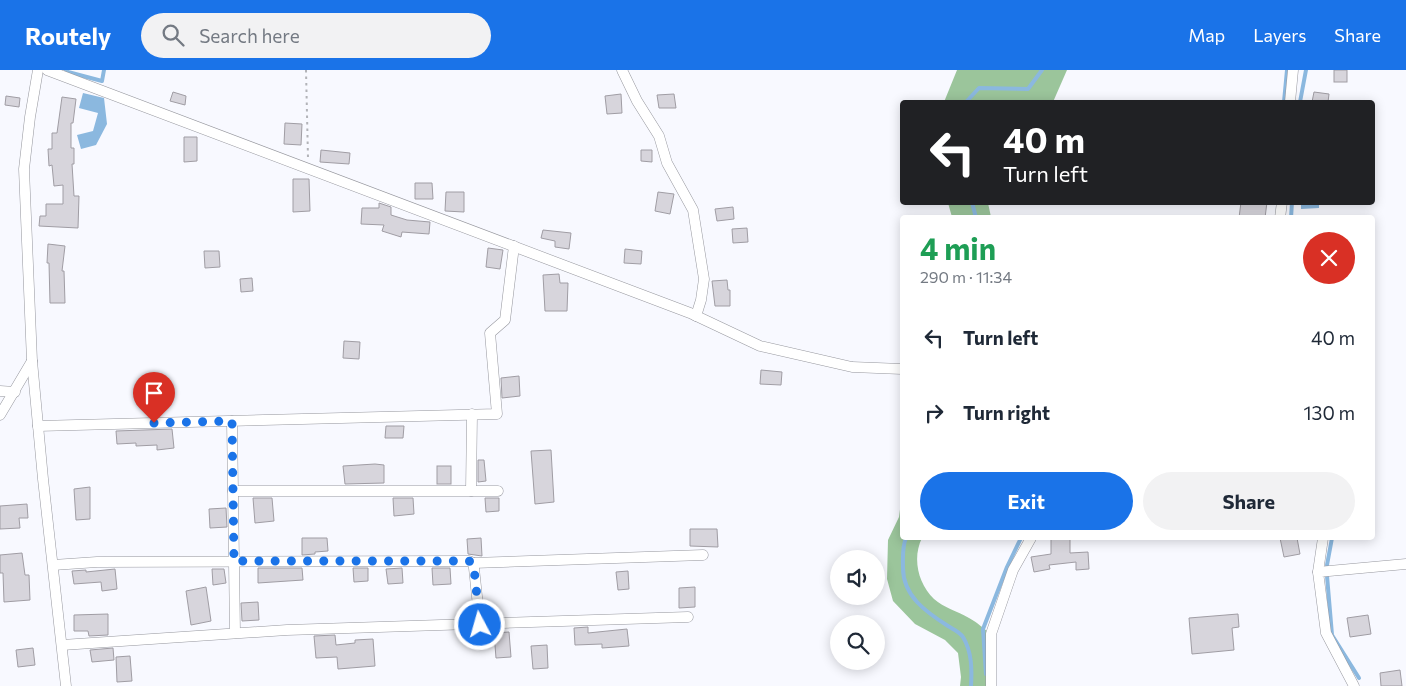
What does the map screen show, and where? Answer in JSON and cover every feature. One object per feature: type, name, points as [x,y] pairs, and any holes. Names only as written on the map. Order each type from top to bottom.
[{"type":"street","points":[[38,70],[24,170],[32,361],[66,686]]},
{"type":"street","points":[[47,70],[696,316],[760,346],[852,367],[900,369]]},
{"type":"street","points":[[622,70],[637,101],[659,136],[667,163],[693,210],[704,279],[701,300],[696,316]]},
{"type":"street","points":[[1290,100],[1293,70]]},
{"type":"street","points":[[38,426],[498,414],[490,333],[505,320],[514,246]]},
{"type":"street","points":[[0,414],[32,361]]},
{"type":"street","points":[[0,391],[15,392]]},
{"type":"street","points":[[471,491],[472,414]]},
{"type":"street","points":[[232,421],[235,633]]},
{"type":"street","points":[[233,491],[498,491]]},
{"type":"street","points":[[991,686],[991,634],[1013,570],[1030,540]]},
{"type":"street","points":[[1323,540],[1318,572],[1326,633],[1354,686]]},
{"type":"street","points":[[53,565],[97,562],[425,560],[469,561],[473,563],[703,555]]},
{"type":"street","points":[[473,563],[480,625]]},
{"type":"street","points":[[1318,572],[1406,564]]},
{"type":"street","points":[[62,646],[287,630],[688,617]]},
{"type":"path","points":[[306,70],[308,169]]},
{"type":"green space","points":[[957,70],[1067,70],[1054,100],[945,100]]},
{"type":"green space","points":[[949,205],[988,205],[991,215],[951,215]]},
{"type":"green space","points":[[900,509],[900,540],[921,540],[917,554],[918,570],[928,593],[938,602],[972,620],[991,634],[991,686],[960,686],[961,677],[958,653],[945,640],[915,624],[893,601],[887,579],[888,540],[899,517]]},
{"type":"water","points":[[83,93],[104,98],[107,124],[96,145],[81,149],[77,135],[93,131],[98,113],[79,108]]},
{"type":"water","points":[[1301,205],[1319,205],[1319,208],[1301,209]]},
{"type":"building","points":[[1334,70],[1347,70],[1347,82],[1334,82]]},
{"type":"building","points":[[173,92],[186,96],[185,105],[170,101]]},
{"type":"building","points":[[1314,92],[1329,94],[1328,100],[1312,100]]},
{"type":"building","points":[[621,94],[622,113],[607,114],[605,96]]},
{"type":"building","points":[[674,94],[676,108],[659,108],[657,95]]},
{"type":"building","points":[[6,96],[20,98],[19,107],[5,105]]},
{"type":"building","points":[[62,97],[76,99],[73,123],[71,123],[71,148],[74,148],[74,164],[72,164],[74,196],[79,196],[78,228],[39,226],[40,216],[46,216],[46,204],[63,204],[63,185],[54,186],[52,165],[49,166],[48,149],[52,149],[52,133],[57,133]]},
{"type":"building","points":[[285,123],[302,124],[301,145],[284,144]]},
{"type":"building","points":[[184,137],[197,137],[197,161],[184,162]]},
{"type":"building","points":[[321,150],[350,153],[349,164],[320,162]]},
{"type":"building","points":[[641,150],[652,150],[652,162],[641,161]]},
{"type":"building","points":[[293,179],[309,179],[310,211],[293,212]]},
{"type":"building","points":[[415,183],[432,183],[433,199],[415,199]]},
{"type":"building","points":[[446,192],[464,192],[464,212],[445,211]]},
{"type":"building","points":[[658,192],[674,194],[670,214],[655,211]]},
{"type":"building","points":[[379,203],[391,207],[391,215],[407,220],[430,222],[429,234],[402,232],[401,237],[382,231],[384,225],[361,224],[362,208],[379,208]]},
{"type":"building","points":[[1241,205],[1267,205],[1265,215],[1239,215]]},
{"type":"building","points":[[733,207],[734,219],[717,221],[715,209]]},
{"type":"building","points":[[747,228],[748,242],[733,243],[732,229]]},
{"type":"building","points":[[543,230],[571,233],[569,249],[555,247],[555,241],[541,238]]},
{"type":"building","points":[[48,244],[65,246],[62,271],[64,271],[65,303],[50,303],[49,263],[47,263]]},
{"type":"building","points":[[488,248],[503,250],[500,269],[486,267]]},
{"type":"building","points":[[625,249],[642,251],[641,264],[624,263]]},
{"type":"building","points":[[204,251],[219,251],[220,267],[205,268]]},
{"type":"building","points":[[559,274],[560,283],[568,283],[567,311],[545,311],[543,275]]},
{"type":"building","points":[[252,278],[253,291],[241,292],[240,279]]},
{"type":"building","points":[[727,280],[728,290],[730,290],[730,306],[715,306],[712,281]]},
{"type":"building","points":[[344,341],[360,342],[359,359],[343,358]]},
{"type":"building","points":[[761,370],[782,372],[781,385],[760,384]]},
{"type":"building","points":[[519,376],[520,396],[502,398],[501,378]]},
{"type":"building","points":[[386,426],[404,426],[403,438],[385,438]]},
{"type":"building","points":[[172,429],[174,448],[157,450],[157,445],[136,446],[136,443],[117,444],[116,431]]},
{"type":"building","points":[[551,450],[554,502],[535,504],[531,451]]},
{"type":"building","points":[[478,460],[484,460],[486,481],[478,482]]},
{"type":"building","points":[[384,465],[384,483],[345,484],[343,466]]},
{"type":"building","points":[[437,466],[451,466],[451,484],[437,484]]},
{"type":"building","points":[[90,487],[90,519],[76,520],[74,489]]},
{"type":"building","points":[[253,498],[272,498],[274,521],[255,523]]},
{"type":"building","points":[[393,498],[413,498],[414,514],[394,516]]},
{"type":"building","points":[[485,498],[499,498],[499,511],[486,512]]},
{"type":"building","points":[[27,504],[28,518],[19,518],[20,528],[0,529],[0,506]]},
{"type":"building","points":[[226,508],[227,527],[210,528],[209,509]]},
{"type":"building","points":[[690,529],[717,529],[718,547],[690,546]]},
{"type":"building","points":[[302,538],[327,538],[328,551],[302,555]]},
{"type":"building","points":[[481,538],[482,556],[468,554],[467,539]]},
{"type":"building","points":[[1051,540],[1070,540],[1070,553],[1088,552],[1089,569],[1076,570],[1076,562],[1049,565],[1050,569],[1034,572],[1031,557],[1051,554]]},
{"type":"building","points":[[1280,540],[1297,540],[1300,554],[1284,557]]},
{"type":"building","points":[[22,553],[25,575],[29,575],[30,600],[4,602],[3,573],[0,573],[0,555]]},
{"type":"building","points":[[258,568],[302,568],[303,580],[258,583]]},
{"type":"building","points":[[353,568],[368,568],[368,581],[354,582]]},
{"type":"building","points":[[402,568],[403,583],[388,584],[386,569]]},
{"type":"building","points":[[432,568],[450,568],[451,584],[433,585]]},
{"type":"building","points":[[115,569],[117,589],[102,591],[101,582],[74,584],[72,571],[86,570],[86,572]]},
{"type":"building","points":[[212,569],[224,569],[226,583],[213,585]]},
{"type":"building","points":[[628,571],[629,589],[618,590],[616,572]]},
{"type":"building","points":[[206,587],[211,621],[191,625],[186,591]]},
{"type":"building","points":[[695,587],[695,607],[679,608],[679,588]]},
{"type":"building","points":[[258,602],[259,620],[242,621],[241,603]]},
{"type":"building","points":[[108,614],[108,635],[89,636],[88,631],[74,631],[74,615]]},
{"type":"building","points":[[1238,614],[1239,627],[1232,628],[1234,650],[1192,654],[1189,618]]},
{"type":"building","points":[[1368,615],[1371,634],[1350,637],[1347,618]]},
{"type":"building","points":[[588,627],[588,633],[627,629],[629,646],[602,648],[602,644],[575,645],[574,628]]},
{"type":"building","points":[[509,632],[511,657],[496,658],[494,633]]},
{"type":"building","points":[[335,635],[336,645],[355,643],[355,640],[373,639],[375,666],[338,669],[337,657],[316,658],[314,636]]},
{"type":"building","points":[[547,645],[548,668],[533,669],[531,646]]},
{"type":"building","points":[[33,648],[35,665],[18,667],[16,650]]},
{"type":"building","points":[[113,648],[114,660],[92,662],[90,650]]},
{"type":"building","points":[[130,656],[132,681],[117,682],[116,657]]},
{"type":"building","points":[[1400,670],[1402,686],[1381,686],[1380,673]]},
{"type":"waterway","points":[[66,70],[102,81],[104,70]]},
{"type":"waterway","points":[[968,100],[979,88],[1028,89],[1042,70]]},
{"type":"waterway","points":[[1284,100],[1287,70]]},
{"type":"waterway","points":[[1300,100],[1306,70]]},
{"type":"waterway","points":[[973,205],[975,215]]},
{"type":"waterway","points":[[1291,215],[1292,205]]},
{"type":"waterway","points":[[905,540],[903,549],[903,568],[907,587],[911,595],[924,609],[963,637],[970,655],[971,686]]},
{"type":"waterway","points":[[986,674],[983,629],[1007,567],[1020,540]]},
{"type":"waterway","points":[[1327,565],[1332,540]]},
{"type":"waterway","points":[[1327,576],[1332,635],[1359,678]]},
{"type":"route","points":[[154,423],[232,421],[234,561],[469,561],[473,563],[474,568],[480,625]]}]
